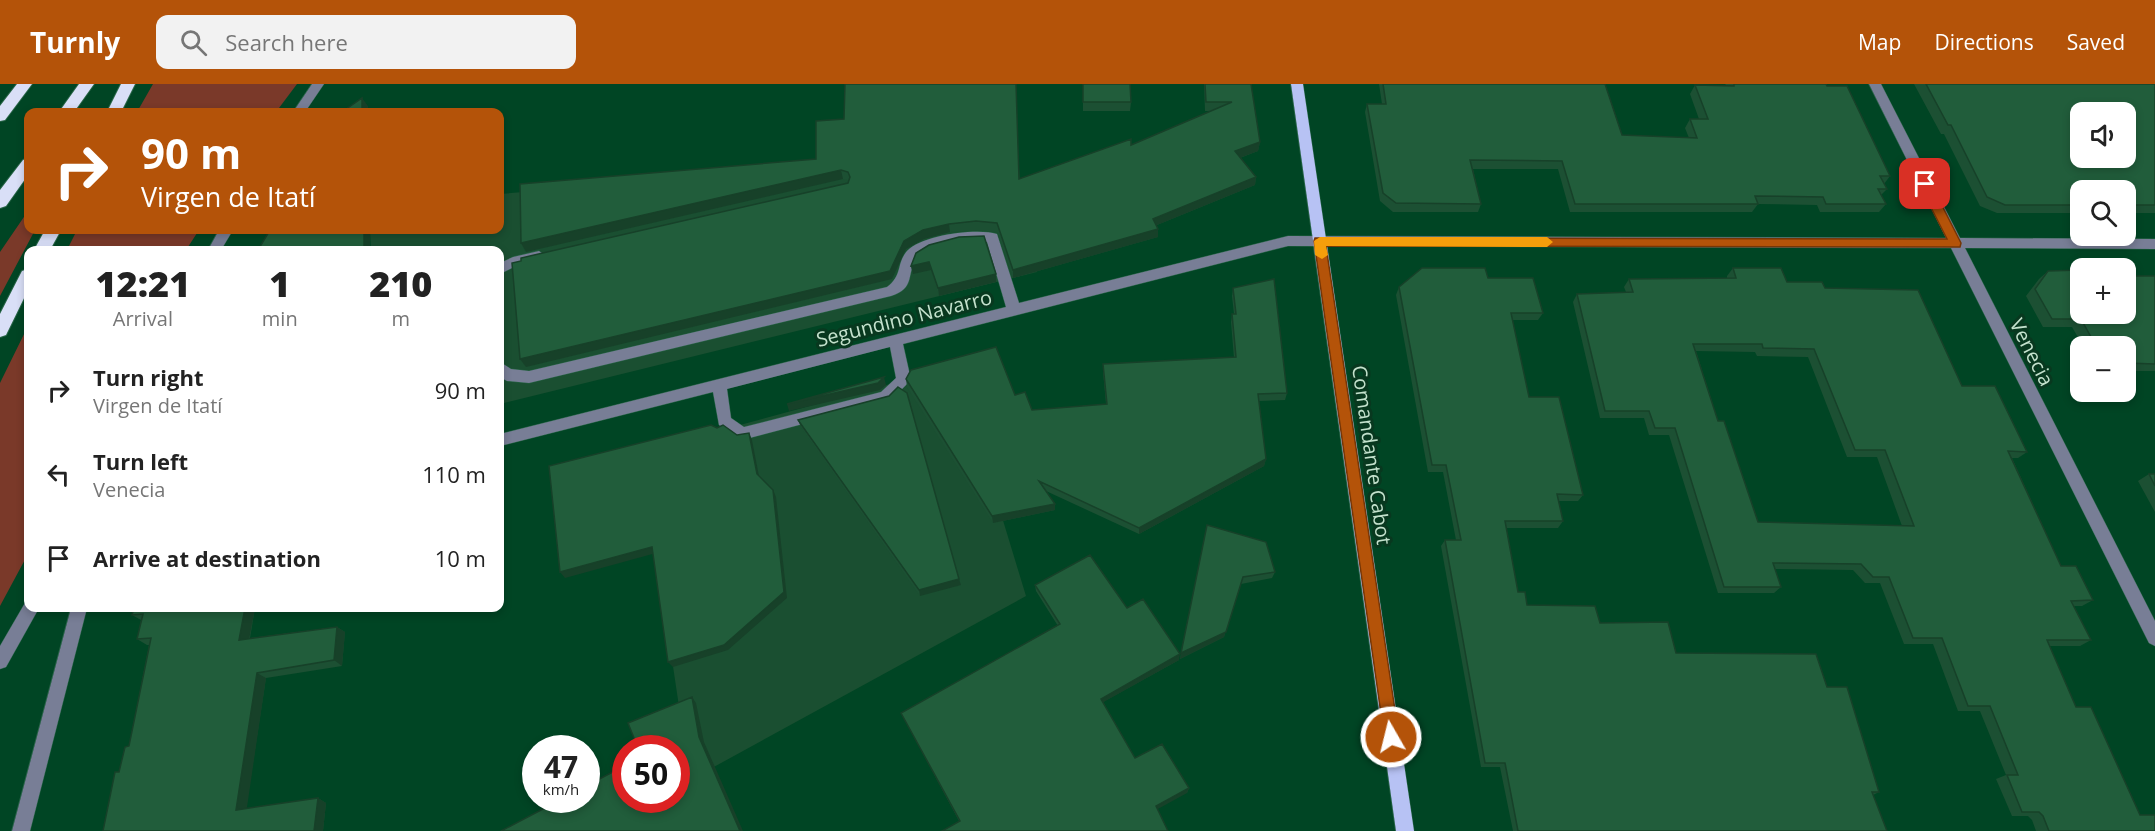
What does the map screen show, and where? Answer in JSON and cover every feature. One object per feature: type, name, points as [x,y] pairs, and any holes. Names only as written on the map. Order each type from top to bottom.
[{"type":"highway","points":[[0,116],[25,84]]},
{"type":"highway","points":[[69,108],[87,84]]},
{"type":"highway","points":[[116,108],[128,84]]},
{"type":"highway","points":[[0,202],[24,169]]},
{"type":"highway","points":[[0,330],[24,283]]},
{"type":"main road","name":"Comandante Cabot","points":[[1297,84],[1405,831]]},
{"type":"street","points":[[302,108],[318,84]]},
{"type":"street","name":"Venecia","points":[[1875,84],[2155,638]]},
{"type":"street","points":[[504,372],[507,375],[529,377],[891,291],[905,279],[911,256],[917,252],[939,243],[976,236],[992,238],[1014,310]]},
{"type":"street","name":"Segundino Navarro","points":[[504,439],[1288,241],[2155,244]]},
{"type":"street","points":[[504,267],[513,262],[548,254]]},
{"type":"street","points":[[719,385],[724,421],[742,435],[885,397],[904,380],[895,340]]},
{"type":"street","points":[[0,661],[29,612]]},
{"type":"street","points":[[21,831],[78,612]]},
{"type":"shaded area","points":[[153,84],[297,84],[279,108],[139,108]]},
{"type":"shaded area","points":[[1018,152],[1023,231],[1037,272],[504,403],[504,246],[371,246],[370,234],[504,234],[504,194]]},
{"type":"shaded area","points":[[24,217],[24,234],[33,234],[27,246],[24,246],[24,251],[0,296],[0,252]]},
{"type":"shaded area","points":[[75,234],[196,234],[189,246],[69,246]]},
{"type":"shaded area","points":[[24,334],[24,561],[0,606],[0,383]]},
{"type":"shaded area","points":[[956,366],[1026,596],[690,780],[690,735],[683,735],[641,452]]},
{"type":"building","points":[[845,84],[1016,84],[1019,179],[1131,139],[1131,145],[1232,102],[1206,102],[1205,84],[1251,84],[1260,142],[1235,151],[1256,177],[1153,219],[1158,229],[1013,270],[997,223],[976,221],[949,224],[923,230],[904,241],[890,271],[520,359],[512,263],[521,261],[521,258],[848,183],[850,177],[848,172],[841,170],[521,243],[520,184],[816,159],[816,121],[844,119]]},
{"type":"building","points":[[1083,84],[1130,84],[1131,102],[1083,102]]},
{"type":"building","points":[[1383,84],[1605,84],[1622,135],[1697,138],[1690,119],[1708,119],[1695,85],[1826,84],[1827,86],[1847,86],[1890,176],[1880,176],[1887,189],[1878,189],[1886,204],[1826,204],[1823,197],[1755,196],[1758,204],[1575,204],[1562,161],[1470,160],[1481,204],[1396,203],[1383,193],[1367,104],[1386,104]]},
{"type":"building","points":[[1926,84],[2155,84],[2155,205],[2136,205],[2136,180],[2070,180],[2070,205],[2005,205],[1987,197],[1951,125],[1948,125]]},
{"type":"building","points":[[362,98],[362,108],[348,108]]},
{"type":"building","points":[[268,234],[364,234],[364,246],[260,246]]},
{"type":"building","points":[[984,236],[996,274],[938,288],[929,262],[911,266],[916,253],[929,245],[959,237]]},
{"type":"building","points":[[1422,268],[1485,268],[1488,278],[1533,278],[1543,313],[1511,313],[1529,397],[1559,397],[1583,495],[1557,494],[1563,521],[1505,521],[1518,592],[1525,592],[1527,605],[1595,606],[1600,623],[1668,622],[1676,653],[1816,654],[1827,687],[1847,687],[1879,792],[1872,792],[1887,831],[1518,831],[1505,763],[1485,763],[1445,540],[1461,540],[1446,465],[1432,465],[1399,287]]},
{"type":"building","points":[[1733,268],[1781,268],[1787,282],[1822,282],[1825,288],[1918,290],[1962,386],[1995,386],[2027,452],[2008,451],[2061,566],[2076,566],[2093,600],[2071,601],[2091,640],[2047,640],[2076,707],[2091,707],[2140,815],[2155,815],[2155,831],[2049,831],[2039,812],[2022,812],[2007,775],[2018,775],[1990,706],[1968,706],[1942,638],[1913,638],[1889,577],[1873,577],[1861,564],[1773,563],[1781,587],[1724,587],[1675,428],[1655,428],[1649,411],[1605,411],[1577,294],[1633,292],[1629,279],[1736,278]],"holes":[[[1693,344],[1762,344],[1763,348],[1814,349],[1855,450],[1885,450],[1914,526],[1758,522],[1724,421],[1718,421]]]},
{"type":"building","points":[[2070,270],[2070,319],[2052,319],[2035,289],[2048,271]]},
{"type":"building","points":[[2136,276],[2155,276],[2155,364],[2136,363],[2136,336],[2090,336],[2084,324],[2136,324]]},
{"type":"building","points":[[1274,279],[1287,393],[1258,394],[1266,459],[1139,528],[1039,481],[1055,504],[992,516],[906,379],[911,370],[996,347],[1015,395],[1025,392],[1032,410],[1107,404],[1103,364],[1236,357],[1232,314],[1236,314],[1233,288]]},
{"type":"building","points":[[884,377],[878,383],[787,404]]},
{"type":"building","points":[[898,387],[907,393],[959,579],[919,590],[798,420],[889,396]]},
{"type":"building","points":[[711,425],[717,428],[723,425],[737,435],[749,433],[757,474],[773,490],[784,592],[724,645],[668,662],[652,547],[560,572],[549,466]]},
{"type":"building","points":[[2149,474],[2155,474],[2155,486]]},
{"type":"building","points":[[1207,525],[1266,542],[1275,572],[1243,577],[1226,632],[1181,653]]},
{"type":"building","points":[[1090,555],[1127,608],[1143,599],[1180,654],[1101,699],[1135,758],[1162,744],[1189,788],[1156,806],[1168,831],[942,831],[960,821],[901,713],[1060,624],[1035,585]]},
{"type":"building","points":[[133,612],[244,612],[239,640],[337,627],[334,660],[257,673],[236,810],[318,798],[314,831],[103,831],[115,772],[119,772],[125,747],[129,746],[151,638],[137,639],[143,614],[132,615]]},
{"type":"building","points":[[692,697],[699,737],[740,831],[501,831],[535,813],[600,813],[600,779],[612,772],[612,813],[690,813],[690,735],[633,735],[628,723]]},
{"type":"slow traffic","points":[[1322,255],[1320,241],[1547,242]]},
{"type":"route","points":[[1391,737],[1320,241],[1955,243],[1925,184]]}]
